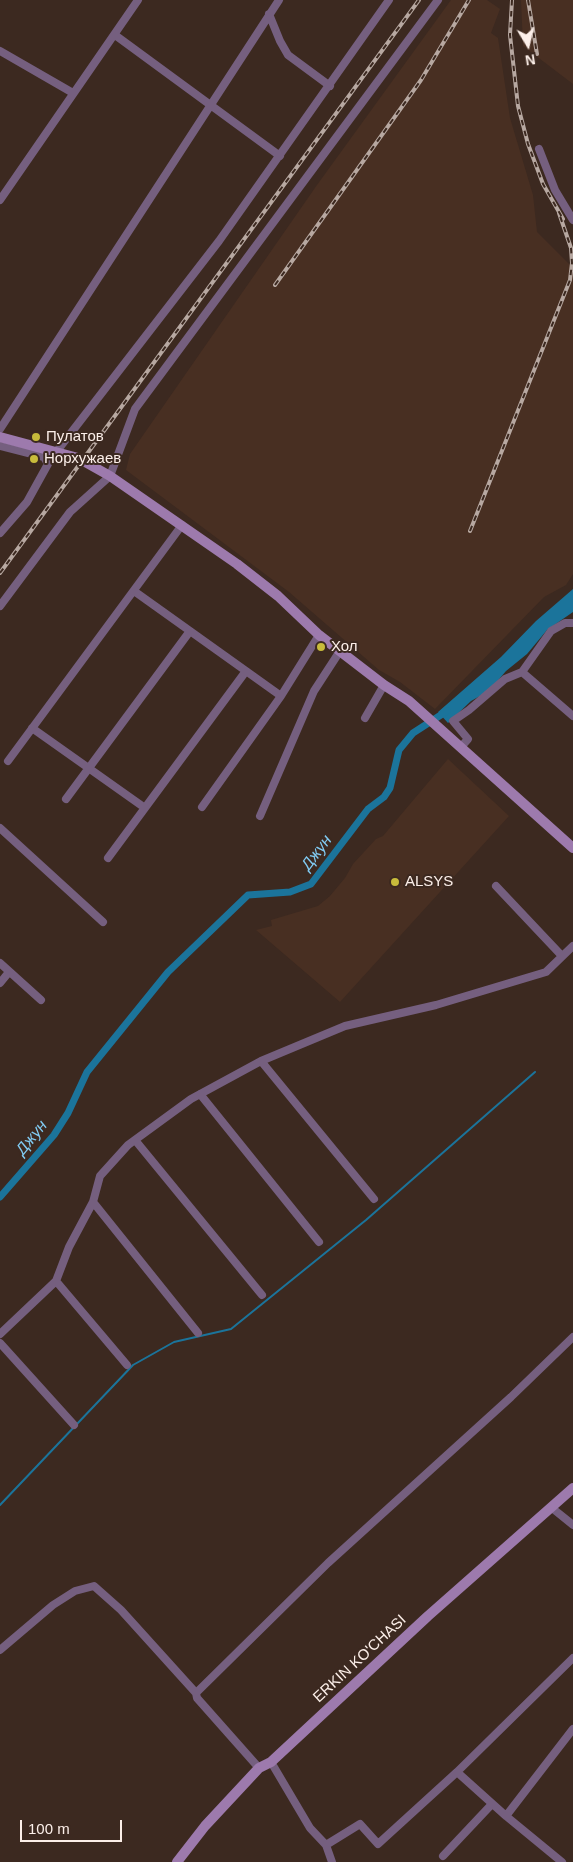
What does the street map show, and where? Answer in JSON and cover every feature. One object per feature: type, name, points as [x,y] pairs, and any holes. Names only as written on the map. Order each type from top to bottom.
[{"type":"main road","points":[[0,437],[78,458],[110,476],[182,525],[278,596],[319,635],[384,685],[409,701],[573,848]]},
{"type":"main road","name":"ERKIN KO'CHASI","points":[[177,1862],[205,1826],[259,1768],[271,1762],[428,1616],[573,1488]]},
{"type":"street","points":[[0,200],[138,0]]},
{"type":"street","points":[[0,429],[4,419],[212,105],[279,0]]},
{"type":"street","points":[[57,451],[219,241],[390,0]]},
{"type":"street","points":[[0,606],[70,512],[110,476],[135,409],[438,0]]},
{"type":"street","points":[[269,14],[288,55],[330,86]]},
{"type":"street","points":[[115,34],[280,156]]},
{"type":"street","points":[[0,51],[73,93]]},
{"type":"street","points":[[539,149],[556,190],[573,220]]},
{"type":"street","points":[[0,446],[44,457],[48,464],[27,502],[0,533]]},
{"type":"street","points":[[8,761],[182,525]]},
{"type":"street","points":[[134,591],[281,696]]},
{"type":"street","points":[[461,746],[468,739],[453,721],[505,679],[522,672],[551,631],[565,623],[573,622]]},
{"type":"street","points":[[66,799],[190,631]]},
{"type":"street","points":[[202,807],[281,696],[319,635]]},
{"type":"street","points":[[260,816],[314,690],[340,651]]},
{"type":"street","points":[[108,858],[246,671]]},
{"type":"street","points":[[522,672],[573,716]]},
{"type":"street","points":[[365,718],[384,685]]},
{"type":"street","points":[[32,728],[145,808]]},
{"type":"street","points":[[0,828],[103,922]]},
{"type":"street","points":[[496,886],[562,956]]},
{"type":"street","points":[[0,1334],[56,1281],[69,1247],[93,1202],[100,1176],[135,1140],[200,1094],[261,1061],[345,1026],[436,1006],[546,972],[573,946]]},
{"type":"street","points":[[0,963],[41,1000]]},
{"type":"street","points":[[0,983],[9,972]]},
{"type":"street","points":[[261,1061],[374,1199]]},
{"type":"street","points":[[200,1094],[320,1242]]},
{"type":"street","points":[[135,1140],[262,1295]]},
{"type":"street","points":[[93,1202],[198,1333]]},
{"type":"street","points":[[56,1281],[127,1365]]},
{"type":"street","points":[[196,1693],[328,1563],[573,1337]]},
{"type":"street","points":[[0,1343],[74,1425]]},
{"type":"street","points":[[552,1508],[573,1525]]},
{"type":"street","points":[[0,1650],[52,1605],[75,1591],[94,1586],[121,1610],[196,1693],[197,1698],[259,1768]]},
{"type":"street","points":[[326,1845],[360,1824],[378,1844],[456,1772],[573,1658]]},
{"type":"street","points":[[506,1816],[573,1729]]},
{"type":"street","points":[[271,1762],[310,1828],[326,1845],[332,1862]]},
{"type":"street","points":[[456,1772],[562,1862]]},
{"type":"street","points":[[443,1856],[492,1804]]},
{"type":"shaded area","points":[[451,0],[487,0],[500,9],[491,33],[498,38],[510,118],[533,195],[537,232],[573,268],[573,574],[566,585],[544,597],[435,709],[400,682],[379,670],[289,592],[126,470],[130,454],[317,185]]},
{"type":"shaded area","points":[[521,0],[573,0],[573,84],[523,46]]},
{"type":"shaded area","name":"ALSYS","points":[[448,759],[509,816],[340,1002],[256,930],[272,926],[271,920],[318,906],[330,896],[345,878],[353,864],[376,839],[383,836]]},
{"type":"water","points":[[573,589],[573,612],[547,630],[527,654],[506,671],[489,691],[471,701],[448,723],[438,712],[501,657],[536,621]]},
{"type":"waterway","name":"Джун","points":[[0,1197],[54,1135],[68,1113],[87,1072],[168,972],[248,895],[290,892],[311,884],[368,809],[384,797],[390,788],[399,750],[413,733],[447,711]]},
{"type":"waterway","points":[[0,1505],[133,1365],[174,1342],[231,1329],[366,1220],[535,1072]]},
{"type":"railway","points":[[0,573],[419,0]]},
{"type":"railway","points":[[275,285],[421,80],[469,0]]},
{"type":"railway","points":[[512,0],[510,35],[518,106],[528,144],[543,184],[563,219]]},
{"type":"railway","points":[[528,0],[537,54]]},
{"type":"railway","points":[[470,531],[570,280],[571,248],[559,213]]},
{"type":"place","name":"Пулатов","points":[[36,437]]},
{"type":"place","name":"Норхужаев","points":[[34,459]]},
{"type":"place","name":"Хол","points":[[321,647]]},
{"type":"place","name":"ALSYS","points":[[395,882]]}]
